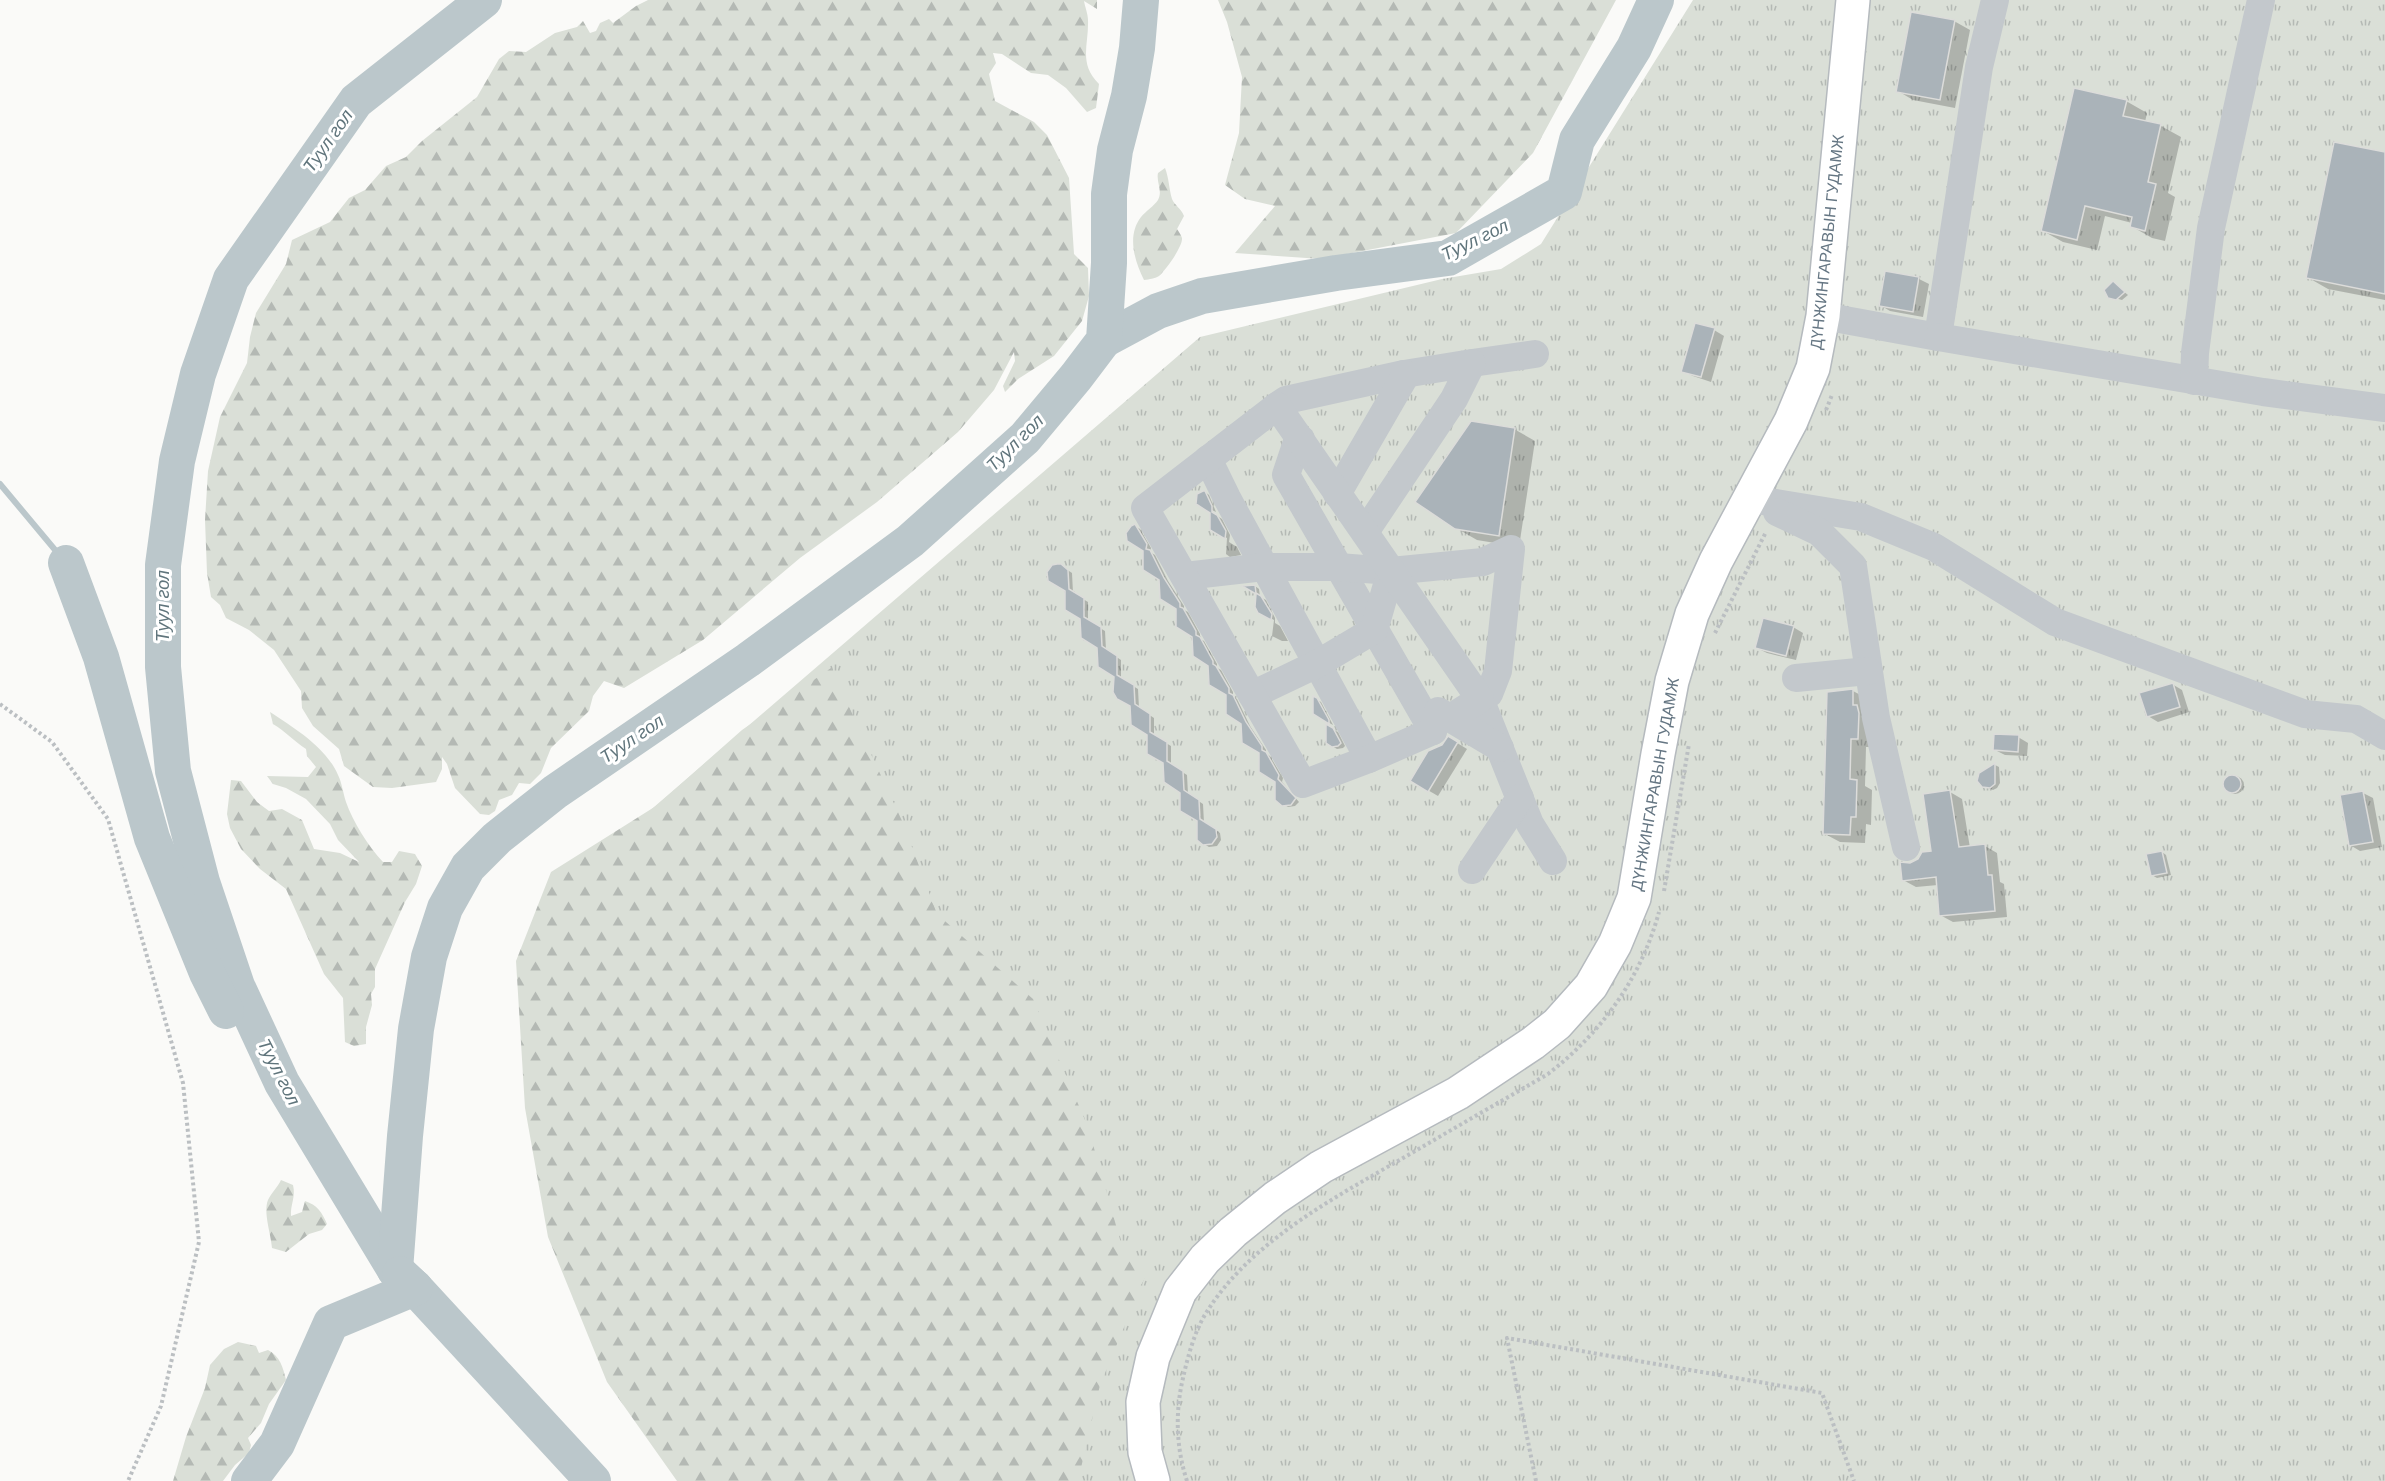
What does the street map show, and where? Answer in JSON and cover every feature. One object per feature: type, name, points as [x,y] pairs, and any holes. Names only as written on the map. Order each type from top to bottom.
[{"type":"main road","name":"ДҮНЖИНГАРАВЫН ГУДАМЖ","points":[[1153,1481],[1145,1452],[1143,1402],[1153,1357],[1180,1292],[1205,1259],[1233,1232],[1275,1198],[1322,1167],[1458,1094],[1533,1043],[1557,1024],[1591,986],[1615,944],[1634,898],[1666,712],[1692,614],[1716,561],[1764,505],[1791,421],[1813,368],[1823,316],[1853,0]]},
{"type":"street","points":[[1938,337],[1979,67],[1995,0]]},
{"type":"street","points":[[2194,381],[2211,228],[2261,0]]},
{"type":"street","points":[[1823,316],[2194,381],[2385,408]]},
{"type":"street","points":[[1185,576],[1264,567],[1338,567],[1391,571],[1483,562],[1511,549],[1498,671],[1489,694],[1442,724],[1369,759],[1303,784],[1145,508],[1286,400],[1413,372],[1535,354]]},
{"type":"street","points":[[1365,532],[1459,403],[1472,363]]},
{"type":"street","points":[[1413,372],[1459,403]]},
{"type":"street","points":[[1337,494],[1404,378],[1413,372]]},
{"type":"street","points":[[1277,406],[1480,699],[1530,824],[1553,861]]},
{"type":"street","points":[[1301,439],[1297,442],[1286,475],[1374,630],[1442,724],[1500,748]]},
{"type":"street","points":[[1208,459],[1369,759]]},
{"type":"street","points":[[1764,505],[1819,532],[1853,566],[1868,671],[1886,763],[1906,847]]},
{"type":"street","points":[[1764,505],[1861,517],[1934,547],[2055,622],[2305,714],[2356,719],[2385,736]]},
{"type":"street","points":[[1252,695],[1317,664],[1374,630],[1391,571]]},
{"type":"street","points":[[1796,678],[1868,671]]},
{"type":"street","points":[[1472,870],[1520,798]]},
{"type":"path","points":[[1821,421],[1834,389]]},
{"type":"path","points":[[1711,642],[1764,505]]},
{"type":"path","points":[[0,704],[52,742],[108,819],[183,1083],[199,1242],[161,1406],[128,1481]]},
{"type":"path","points":[[1663,895],[1690,735]]},
{"type":"path","points":[[1187,1481],[1178,1439],[1180,1390],[1206,1311],[1224,1289],[1265,1248],[1319,1207],[1548,1074],[1569,1058],[1600,1025],[1629,986],[1654,930],[1661,903]]},
{"type":"path","points":[[1536,1481],[1508,1338],[1822,1393],[1854,1481]]},
{"type":"green space","points":[[648,0],[1097,0],[1097,9],[1084,1],[1088,15],[1087,61],[1089,69],[1099,84],[1096,108],[1087,112],[1066,88],[1048,75],[1031,73],[1002,54],[993,53],[996,63],[989,74],[995,101],[1034,122],[1047,135],[1069,178],[1074,254],[1088,268],[1089,296],[1082,321],[1054,356],[1018,379],[1005,392],[1003,386],[1015,361],[1014,352],[994,390],[958,432],[877,502],[800,558],[703,640],[624,688],[604,681],[593,696],[589,711],[551,748],[541,773],[530,784],[519,783],[512,795],[499,800],[495,811],[489,815],[480,814],[455,788],[447,764],[442,757],[442,769],[436,782],[392,788],[373,787],[344,766],[339,749],[313,726],[302,708],[301,691],[274,650],[249,630],[226,618],[220,605],[211,597],[207,573],[205,520],[208,471],[220,417],[247,363],[256,313],[286,264],[292,240],[330,222],[349,198],[365,190],[386,166],[406,157],[422,141],[477,97],[499,59],[509,51],[526,52],[555,33],[577,27],[583,21],[590,33],[596,31],[600,23],[609,19],[613,23]]},
{"type":"green space","points":[[1218,0],[1616,0],[1533,153],[1456,233],[1321,259],[1235,253],[1275,206],[1245,199],[1225,185],[1239,133],[1242,77],[1227,22]]},
{"type":"green space","points":[[1693,0],[2385,0],[2385,1481],[716,1481],[546,900],[1200,337],[1442,279],[1501,269],[1541,244]]},
{"type":"green space","points":[[1165,168],[1172,199],[1184,216],[1177,229],[1182,242],[1174,258],[1159,276],[1144,280],[1135,256],[1134,232],[1141,217],[1158,200],[1160,193],[1158,173]]},
{"type":"green space","points":[[831,668],[903,823],[937,914],[1033,999],[1088,1127],[1123,1250],[1147,1272],[1100,1385],[1078,1481],[677,1481],[607,1382],[548,1237],[525,1108],[516,961],[551,872],[656,806],[742,730]]},
{"type":"green space","points":[[270,712],[318,747],[333,765],[357,826],[383,862],[392,862],[399,851],[415,854],[422,866],[416,884],[405,902],[375,969],[375,987],[371,994],[372,1005],[366,1027],[366,1044],[354,1046],[345,1042],[343,998],[324,974],[286,889],[260,869],[241,849],[230,828],[227,814],[231,780],[241,781],[257,802],[269,811],[282,809],[302,820],[314,849],[340,853],[359,862],[338,840],[330,824],[306,799],[273,784],[267,776],[308,777],[316,767],[307,756],[306,749],[273,724]]},
{"type":"green space","points":[[281,1180],[293,1185],[291,1216],[302,1212],[305,1201],[319,1210],[327,1224],[322,1230],[309,1234],[286,1252],[272,1248],[266,1211],[268,1200]]},
{"type":"green space","points":[[238,1342],[256,1346],[259,1353],[268,1350],[272,1352],[280,1362],[286,1380],[269,1404],[261,1423],[248,1438],[251,1445],[249,1453],[235,1465],[223,1481],[173,1481],[186,1437],[205,1388],[210,1365],[224,1349]]},
{"type":"building","points":[[1911,12],[1955,20],[1940,100],[1896,92]]},
{"type":"building","points":[[2074,88],[2127,100],[2123,116],[2161,124],[2148,182],[2156,184],[2145,231],[2130,227],[2132,217],[2085,206],[2077,240],[2041,231]]},
{"type":"building","points":[[2334,142],[2385,152],[2385,294],[2306,278]]},
{"type":"building","points":[[1885,271],[1919,277],[1913,312],[1879,306]]},
{"type":"building","points":[[2113,281],[2125,292],[2116,300],[2108,298],[2104,290]]},
{"type":"building","points":[[1695,323],[1715,328],[1701,377],[1681,372]]},
{"type":"building","points":[[1471,421],[1515,428],[1499,536],[1455,529],[1415,502]]},
{"type":"building","points":[[1203,491],[1212,506],[1212,512],[1217,515],[1226,531],[1225,539],[1210,530],[1210,513],[1196,504],[1197,494]]},
{"type":"building","points":[[1135,524],[1147,544],[1146,549],[1150,550],[1180,603],[1180,607],[1183,608],[1196,631],[1196,635],[1200,637],[1213,664],[1229,688],[1229,693],[1233,695],[1246,722],[1262,746],[1262,750],[1266,752],[1279,775],[1278,779],[1296,798],[1291,805],[1282,806],[1275,800],[1275,782],[1259,772],[1259,753],[1242,743],[1241,724],[1226,714],[1226,695],[1209,685],[1208,666],[1193,656],[1192,637],[1176,627],[1176,609],[1160,599],[1159,580],[1143,570],[1143,551],[1127,541],[1126,533]]},
{"type":"building","points":[[1061,564],[1068,570],[1069,589],[1084,598],[1084,617],[1101,627],[1102,646],[1117,656],[1117,675],[1134,685],[1135,704],[1150,714],[1150,732],[1167,742],[1167,761],[1183,771],[1184,790],[1199,800],[1200,819],[1216,829],[1217,837],[1212,844],[1203,845],[1197,840],[1197,821],[1180,811],[1180,793],[1164,782],[1163,763],[1147,754],[1147,735],[1131,725],[1130,706],[1117,699],[1113,692],[1114,677],[1098,667],[1097,648],[1081,638],[1080,619],[1065,610],[1065,591],[1048,581],[1047,572],[1052,565]]},
{"type":"building","points":[[1255,585],[1256,593],[1261,596],[1272,614],[1271,620],[1258,613],[1255,607],[1256,594],[1242,586]]},
{"type":"building","points":[[1763,618],[1794,626],[1786,656],[1755,648]]},
{"type":"building","points":[[2173,683],[2180,707],[2147,717],[2139,693]]},
{"type":"building","points":[[1853,689],[1853,705],[1857,705],[1859,713],[1858,739],[1851,739],[1850,779],[1857,780],[1856,817],[1851,817],[1850,835],[1823,834],[1827,692]]},
{"type":"building","points":[[1313,696],[1317,698],[1329,724],[1313,714]]},
{"type":"building","points":[[1326,724],[1333,728],[1341,743],[1338,746],[1332,747],[1326,743]]},
{"type":"building","points":[[1994,734],[2019,735],[2018,752],[1993,750]]},
{"type":"building","points":[[1448,736],[1458,742],[1428,792],[1410,781],[1428,751],[1442,745]]},
{"type":"building","points":[[1995,763],[1995,784],[1990,788],[1982,787],[1977,781],[1979,773]]},
{"type":"building","points":[[2232,775],[2239,777],[2241,784],[2239,791],[2232,793],[2225,791],[2223,784],[2225,777]]},
{"type":"building","points":[[1950,790],[1959,847],[1985,844],[1988,875],[1992,875],[1995,911],[1939,916],[1936,877],[1902,881],[1900,862],[1910,863],[1918,859],[1922,852],[1931,851],[1923,794]]},
{"type":"building","points":[[2363,791],[2373,842],[2349,846],[2340,795]]},
{"type":"building","points":[[2162,851],[2167,873],[2151,876],[2146,854]]},
{"type":"waterway","name":"Туул гол","points":[[484,0],[356,101],[231,279],[198,374],[177,461],[163,565],[163,667],[173,771],[202,882],[237,986],[282,1083],[395,1270],[415,1288],[593,1481]]},
{"type":"waterway","name":"Туул гол","points":[[395,1270],[416,1029],[429,957],[445,908],[468,867],[497,838],[555,792],[748,660],[910,541],[1025,438],[1076,377],[1104,340],[1109,263],[1109,194],[1115,150],[1129,96],[1137,48],[1141,0]]},
{"type":"waterway","name":"Туул гол","points":[[1104,340],[1158,311],[1202,296],[1336,273],[1448,258],[1564,192],[1577,140],[1634,48],[1656,0]]},
{"type":"waterway","points":[[0,484],[66,563]]},
{"type":"waterway","points":[[66,563],[101,657],[152,838],[207,973],[226,1011]]},
{"type":"waterway","name":"Туул гол","points":[[249,1481],[277,1444],[331,1323],[415,1288],[400,1274]]}]
